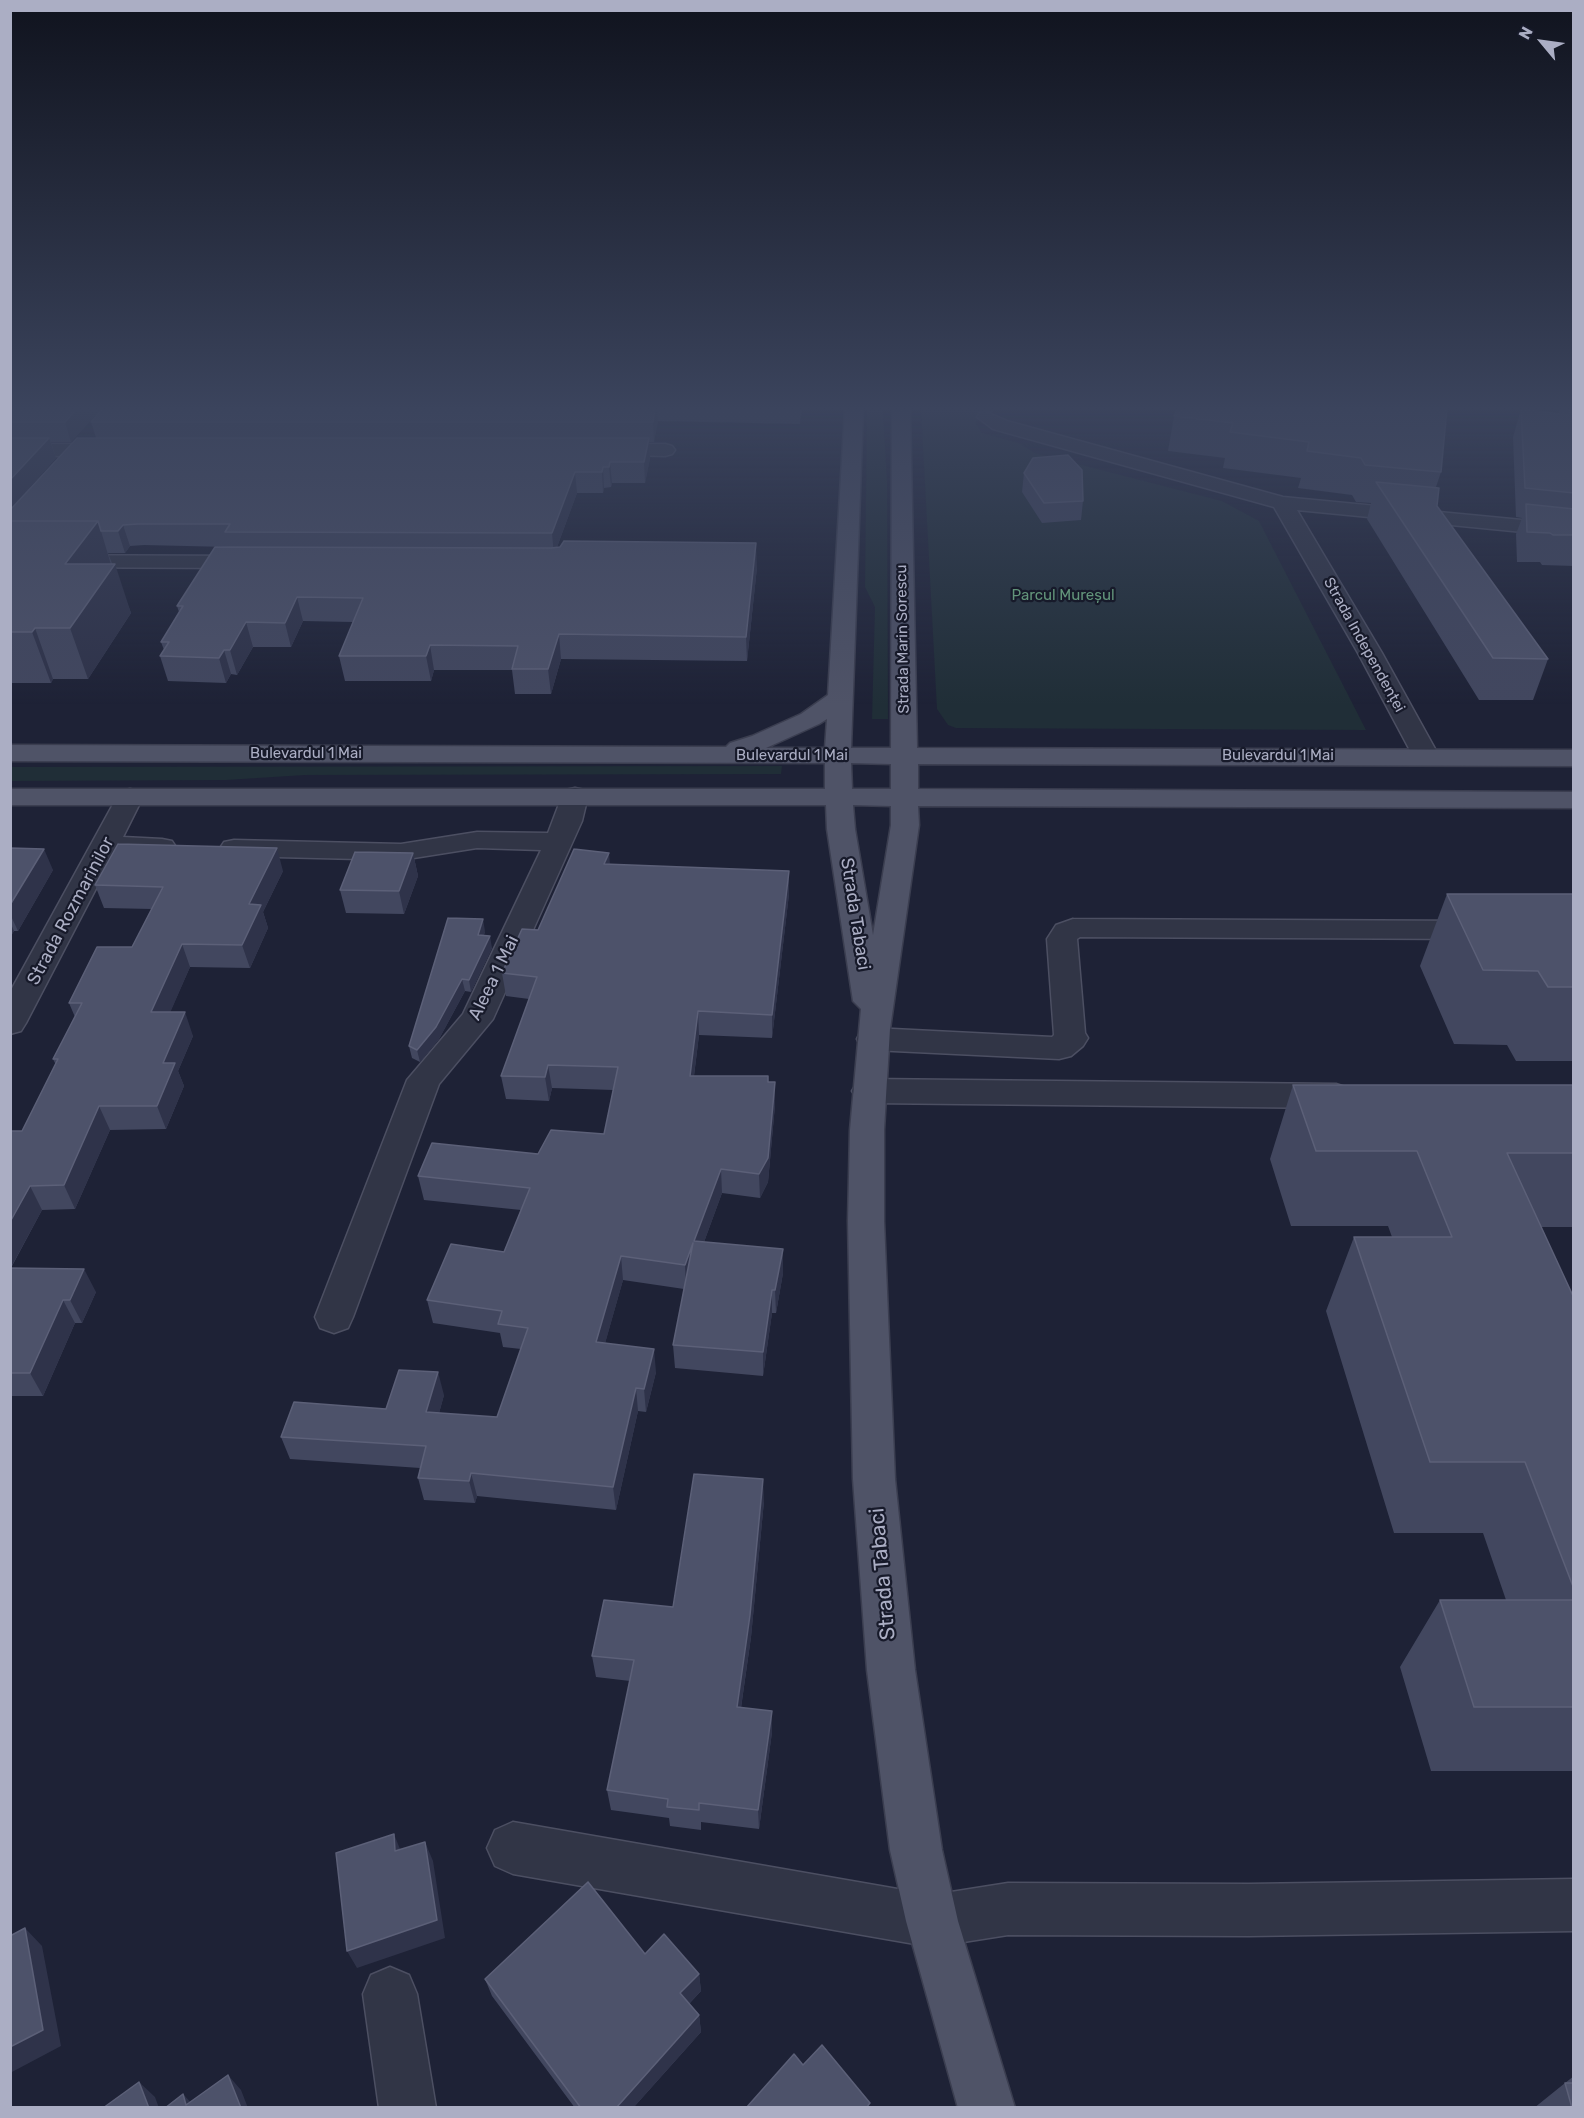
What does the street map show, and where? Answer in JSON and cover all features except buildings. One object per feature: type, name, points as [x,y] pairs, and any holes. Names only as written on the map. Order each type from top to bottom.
[{"type":"main road","points":[[838,756],[850,508]]},
{"type":"main road","name":"Strada Marin Sorescu","points":[[902,508],[905,798]]},
{"type":"main road","points":[[715,755],[761,741],[810,719],[842,698]]},
{"type":"main road","name":"Bulevardul 1 Mai","points":[[10,753],[1574,758]]},
{"type":"main road","name":"Strada Tabaci","points":[[838,756],[841,830],[873,1034]]},
{"type":"main road","points":[[10,797],[575,796],[1574,800]]},
{"type":"main road","name":"Strada Tabaci","points":[[905,798],[904,830],[873,1034],[869,1091],[866,1221],[874,1479],[891,1670],[916,1850],[932,1921],[987,2108]]},
{"type":"street","name":"Strada Independenței","points":[[1285,508],[1370,653],[1426,756]]},
{"type":"street","points":[[1341,508],[1574,531]]},
{"type":"street","points":[[10,561],[271,562]]},
{"type":"street","name":"Aleea 1 Mai","points":[[334,1317],[424,1080],[477,1019],[558,842],[575,796]]},
{"type":"street","name":"Strada Rozmarinilor","points":[[10,1023],[130,797]]},
{"type":"street","points":[[106,845],[401,852],[477,840],[558,842]]},
{"type":"street","points":[[873,1034],[1059,1048],[1072,1038],[1069,1033],[1062,939],[1073,928],[1502,930]]},
{"type":"street","points":[[869,1091],[1371,1096]]},
{"type":"street","points":[[513,1848],[932,1921],[1008,1910],[1248,1910],[1574,1905]]},
{"type":"street","points":[[390,1994],[408,2108]]},
{"type":"green space","points":[[866,508],[887,508],[888,719],[872,719],[875,607],[865,587]]},
{"type":"green space","name":"Parcul Mureșul","points":[[926,508],[1235,508],[1259,521],[1366,730],[956,728],[948,725],[937,709]]},
{"type":"green space","points":[[782,766],[781,774],[305,775],[226,780],[10,781],[11,767]]}]
